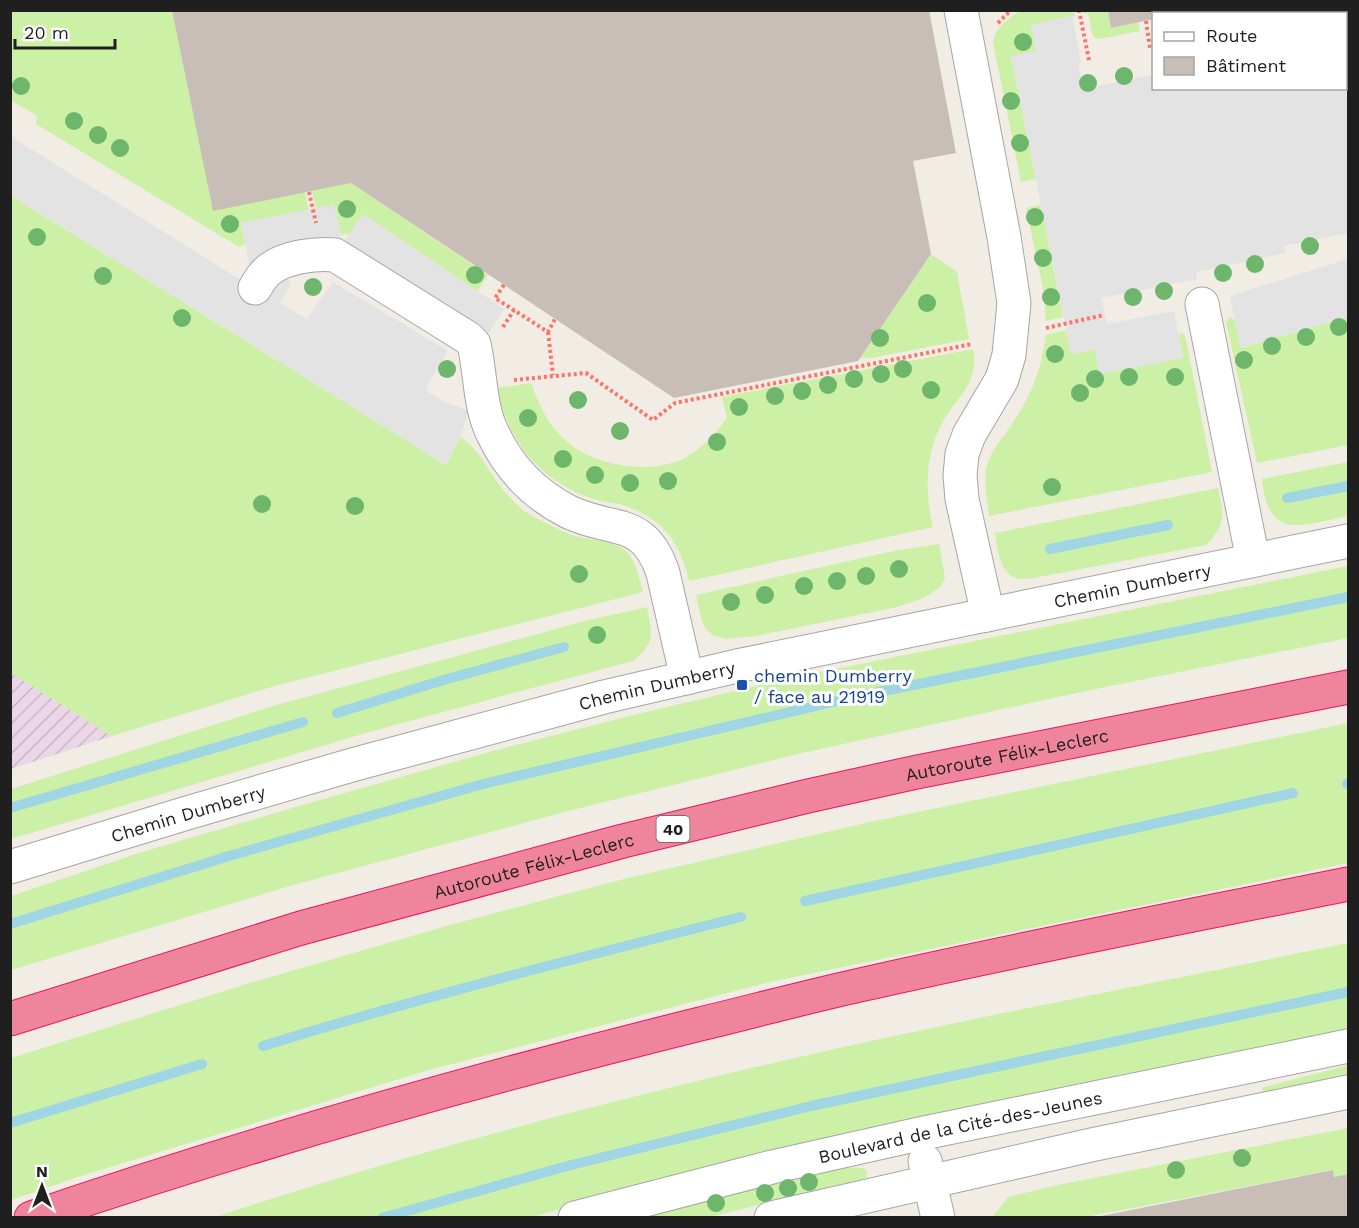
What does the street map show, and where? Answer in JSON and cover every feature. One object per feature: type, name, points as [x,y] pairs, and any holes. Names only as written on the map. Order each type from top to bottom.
[{"type":"highway","name":"Autoroute Félix-Leclerc","points":[[10,1019],[301,928],[623,841],[808,796],[906,775],[1348,687]]},
{"type":"highway","points":[[31,1218],[258,1144],[561,1058],[1005,953],[1348,884]]},
{"type":"street","points":[[961,10],[1004,237],[1014,303],[1012,335],[1002,379],[969,435],[962,454],[960,475],[962,499],[988,615]]},
{"type":"street","points":[[255,288],[269,270],[280,263],[314,255],[335,255],[468,338],[474,344],[486,418],[501,449],[517,472],[534,490],[550,502],[586,519],[640,535],[650,545],[663,573],[687,678]]},
{"type":"street","points":[[1202,304],[1253,560]]},
{"type":"street","name":"Chemin Dumberry","points":[[10,867],[352,765],[537,715],[687,678],[1348,541]]},
{"type":"street","name":"Boulevard de la Cité-des-Jeunes","points":[[576,1218],[772,1167],[919,1134],[1348,1046]]},
{"type":"street","points":[[771,1218],[1091,1145],[1263,1112],[1348,1092]]},
{"type":"street","points":[[919,1134],[938,1218]]},
{"type":"path","points":[[993,27],[1011,10]]},
{"type":"path","points":[[1079,10],[1089,60]]},
{"type":"path","points":[[1146,21],[1150,48]]},
{"type":"path","points":[[309,192],[312,209]]},
{"type":"path","points":[[504,285],[495,298],[548,332]]},
{"type":"path","points":[[1046,328],[1104,315]]},
{"type":"path","points":[[553,375],[548,332],[555,319]]},
{"type":"path","points":[[509,380],[586,373],[653,420],[675,403],[972,344]]},
{"type":"shaded area","points":[[1072,16],[1081,62],[1078,63],[1083,89],[1152,75],[1152,90],[1347,90],[1348,37],[1348,233],[1284,246],[1285,253],[1196,272],[1197,279],[1101,298],[1107,324],[1174,311],[1183,358],[1100,374],[1095,349],[1071,354],[1011,56],[1036,51],[1031,25]]},
{"type":"shaded area","points":[[10,136],[254,288],[241,223],[334,204],[341,235],[326,254],[281,263],[291,285],[280,303],[307,319],[333,282],[448,351],[425,390],[446,403],[469,410],[460,437],[446,465],[11,195]]},
{"type":"shaded area","points":[[363,214],[504,309],[482,343],[335,255]]},
{"type":"shaded area","points":[[1348,259],[1348,317],[1240,348],[1230,296]]},
{"type":"shaded area","points":[[11,673],[112,736],[11,769]]},
{"type":"green space","points":[[10,11],[172,11],[305,192],[309,210],[241,223],[245,244],[239,247],[36,124],[37,116],[11,100]]},
{"type":"green space","points":[[1021,11],[1074,11],[1075,16],[1031,25],[1036,51],[1011,56],[1036,179],[1021,182],[993,42],[1003,24]]},
{"type":"green space","points":[[1083,11],[1108,11],[1112,28],[1138,22],[1140,31],[1095,38],[1092,34],[1088,13],[1084,14]]},
{"type":"green space","points":[[351,183],[488,275],[477,292],[363,214],[349,234],[341,235],[334,205],[316,208],[312,191]]},
{"type":"green space","points":[[10,195],[446,465],[460,437],[465,440],[509,497],[523,510],[572,535],[623,548],[636,567],[643,592],[278,685],[112,736],[11,673]]},
{"type":"green space","points":[[1041,205],[1063,317],[1046,321],[1043,288],[1026,208]]},
{"type":"green space","points":[[931,254],[957,272],[969,339],[872,358],[860,358]]},
{"type":"green space","points":[[1229,317],[1235,320],[1241,348],[1348,317],[1348,445],[1257,463],[1226,322]]},
{"type":"green space","points":[[1066,330],[1071,354],[1095,349],[1100,374],[1183,357],[1179,335],[1182,333],[1185,335],[1212,472],[989,516],[985,481],[988,462],[1031,390],[1042,358],[1046,335]]},
{"type":"green space","points":[[973,349],[973,372],[969,382],[940,427],[931,451],[928,489],[933,527],[689,581],[674,542],[657,523],[633,509],[591,498],[569,489],[540,468],[527,454],[508,424],[497,388],[531,383],[537,400],[553,427],[563,438],[588,455],[620,465],[655,466],[685,458],[713,436],[727,418],[722,397]]},
{"type":"green space","points":[[1348,462],[1348,516],[1302,525],[1280,521],[1272,513],[1266,499],[1262,479]]},
{"type":"green space","points":[[1218,488],[1222,519],[1213,538],[1206,545],[1022,579],[1008,573],[1001,560],[995,533]]},
{"type":"green space","points":[[939,544],[945,578],[940,587],[924,598],[897,607],[756,636],[726,639],[714,636],[702,622],[696,595],[894,551]]},
{"type":"green space","points":[[1348,566],[1348,638],[1081,692],[802,753],[576,809],[293,885],[11,970],[11,896],[142,852],[496,750],[781,680]]},
{"type":"green space","points":[[647,607],[651,631],[649,643],[633,661],[369,732],[11,839],[11,789],[273,706],[585,621]]},
{"type":"green space","points":[[1348,723],[1348,863],[770,982],[429,1070],[84,1175],[11,1200],[11,1058],[253,982],[457,923],[624,879],[870,822]]},
{"type":"green space","points":[[1348,943],[1348,1033],[677,1178],[532,1217],[212,1218],[415,1156],[687,1083],[903,1034]]},
{"type":"green space","points":[[1348,1065],[1348,1080],[1264,1097],[1262,1088]]},
{"type":"green space","points":[[1348,1128],[1348,1174],[1334,1177],[1332,1170],[1085,1217],[992,1218],[1008,1197],[1053,1186]]},
{"type":"green space","points":[[829,1167],[862,1168],[867,1171],[867,1178],[709,1217],[616,1218]]},
{"type":"building","points":[[172,10],[929,10],[956,153],[913,161],[931,254],[858,361],[674,398],[351,183],[213,211]]},
{"type":"building","points":[[1108,10],[1192,10],[1192,12],[1152,12],[1152,19],[1111,28]]},
{"type":"building","points":[[1333,1170],[1334,1177],[1348,1174],[1348,1218],[1091,1218]]},
{"type":"waterway","points":[[1287,498],[1348,486]]},
{"type":"waterway","points":[[1050,549],[1168,525]]},
{"type":"waterway","points":[[10,924],[229,856],[483,784],[854,697],[1348,597]]},
{"type":"waterway","points":[[337,713],[440,681],[564,647]]},
{"type":"waterway","points":[[10,808],[303,722]]},
{"type":"waterway","points":[[805,901],[1293,793]]},
{"type":"waterway","points":[[263,1046],[441,994],[741,917]]},
{"type":"waterway","points":[[382,1218],[571,1165],[811,1106],[1348,992]]},
{"type":"waterway","points":[[10,1123],[202,1064]]},
{"type":"place","name":"chemin Dumberry / face au 21919","points":[[742,685]]}]
